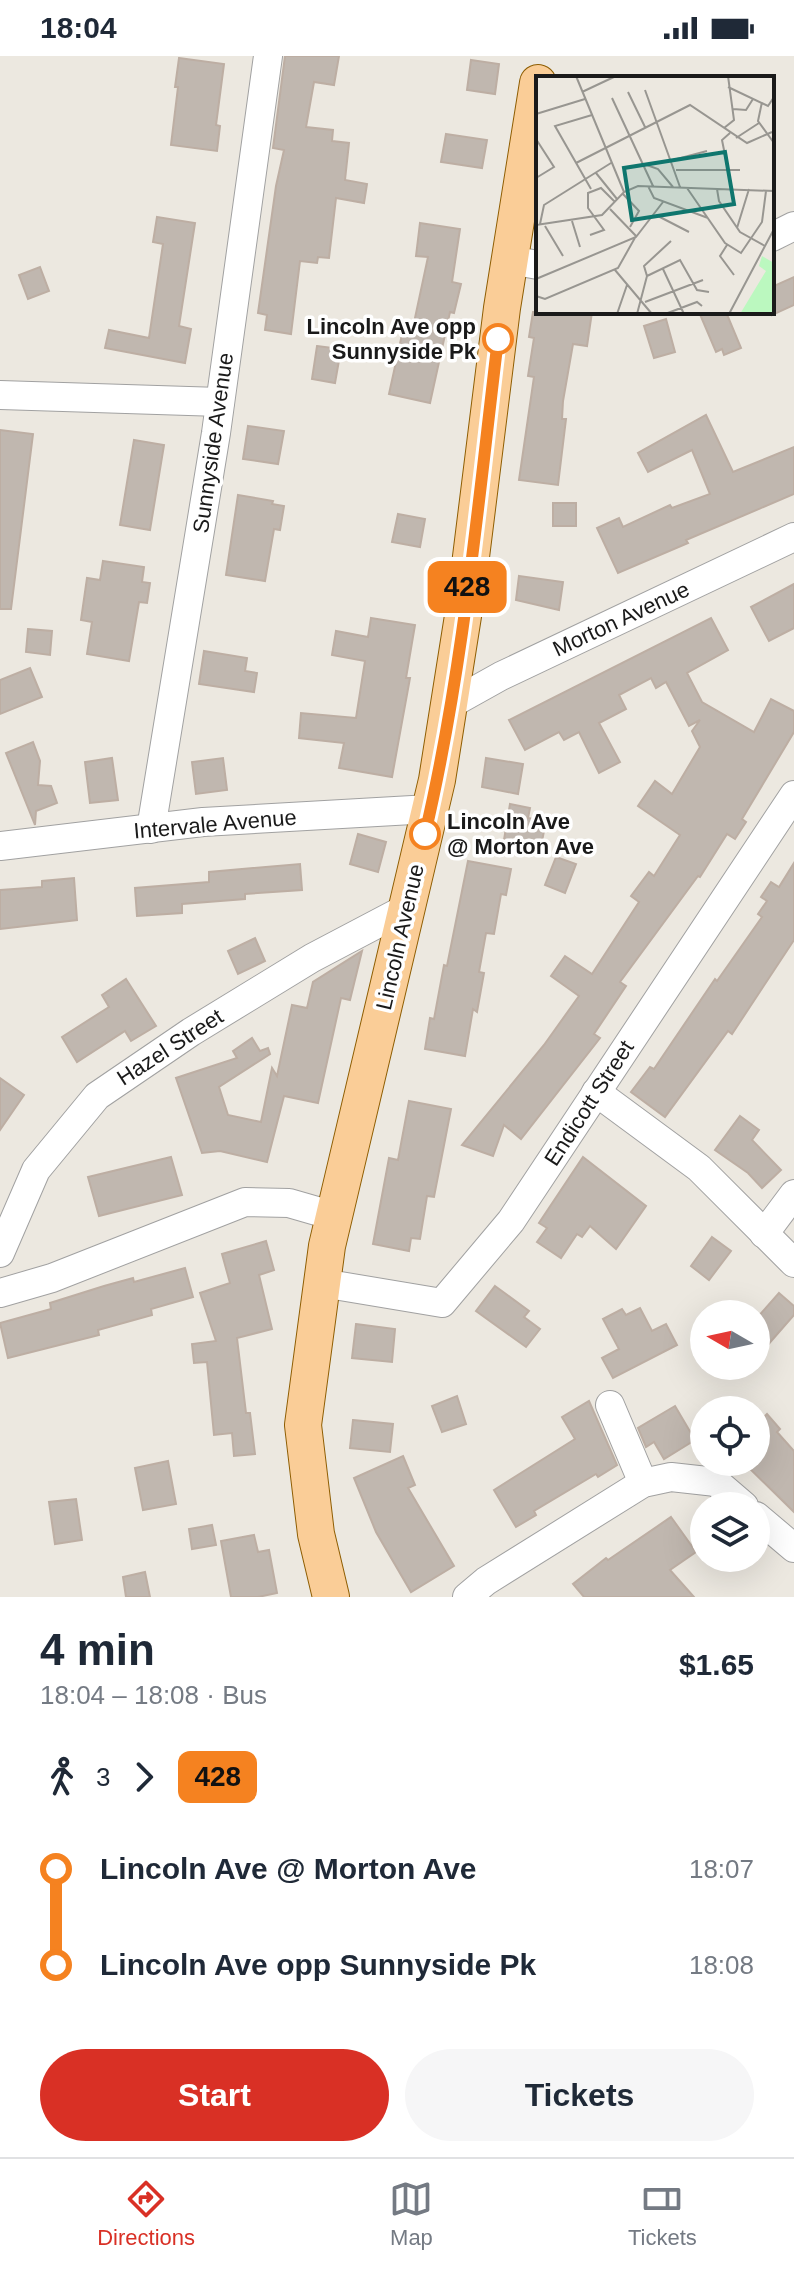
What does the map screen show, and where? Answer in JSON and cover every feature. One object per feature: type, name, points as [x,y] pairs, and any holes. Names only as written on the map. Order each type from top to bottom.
[{"type":"main road","name":"Lincoln Avenue","points":[[539,76],[542,56]]},
{"type":"main road","name":"Lincoln Avenue","points":[[331,1597],[316,1534],[303,1425],[322,1283],[334,1216],[430,809],[449,705],[524,262],[536,107]]},
{"type":"street","name":"Sunnyside Avenue","points":[[151,829],[220,402],[268,56]]},
{"type":"street","points":[[774,236],[794,226]]},
{"type":"street","points":[[0,395],[220,402]]},
{"type":"street","name":"Morton Avenue","points":[[449,705],[501,676],[794,537]]},
{"type":"street","name":"Endicott Street","points":[[322,1283],[442,1303],[511,1221],[794,795]]},
{"type":"street","name":"Intervale Avenue","points":[[0,846],[203,822],[430,809]]},
{"type":"street","name":"Hazel Street","points":[[0,1253],[36,1170],[97,1096],[191,1032],[312,958],[407,908]]},
{"type":"street","points":[[596,1092],[699,1168],[794,1263]]},
{"type":"street","points":[[764,1234],[794,1194]]},
{"type":"street","points":[[0,1293],[52,1278],[245,1202],[289,1203],[334,1216]]},
{"type":"street","points":[[610,1405],[643,1483]]},
{"type":"street","points":[[467,1597],[486,1581],[643,1483],[671,1477],[716,1482],[728,1492]]},
{"type":"street","points":[[770,1528],[794,1548]]},
{"type":"building","points":[[285,56],[339,56],[334,85],[314,82],[306,127],[333,130],[332,141],[349,143],[345,180],[367,184],[364,203],[336,198],[329,258],[318,257],[317,263],[300,261],[291,334],[265,330],[267,315],[258,313],[284,150],[273,148]]},
{"type":"building","points":[[179,58],[224,64],[216,125],[220,126],[217,151],[171,145]]},
{"type":"building","points":[[471,60],[499,64],[495,94],[467,90]]},
{"type":"building","points":[[446,134],[487,140],[482,168],[441,162]]},
{"type":"building","points":[[157,217],[195,223],[179,326],[191,329],[185,363],[105,348],[109,330],[149,338],[163,244],[153,242]]},
{"type":"building","points":[[420,223],[460,229],[452,282],[461,284],[454,313],[450,312],[430,403],[389,394],[403,330],[412,332],[428,257],[416,256]]},
{"type":"building","points":[[40,267],[49,291],[28,299],[19,275]]},
{"type":"building","points":[[794,277],[794,305],[772,315],[774,314],[774,286]]},
{"type":"building","points":[[533,312],[592,314],[587,346],[573,344],[563,401],[562,419],[566,419],[558,485],[519,480],[534,377],[528,376],[534,338],[529,337]]},
{"type":"building","points":[[700,314],[727,314],[741,348],[724,355],[722,349],[716,352]]},
{"type":"building","points":[[666,319],[675,352],[654,358],[644,326]]},
{"type":"building","points":[[317,346],[341,349],[335,383],[312,379]]},
{"type":"building","points":[[706,415],[733,472],[794,447],[794,494],[618,573],[597,528],[619,518],[623,527],[670,505],[672,508],[710,494],[692,450],[648,472],[638,453]]},
{"type":"building","points":[[248,426],[284,431],[278,464],[243,459]]},
{"type":"building","points":[[0,430],[33,434],[11,609],[0,609]]},
{"type":"building","points":[[134,440],[164,445],[150,530],[120,525]]},
{"type":"building","points":[[238,495],[284,506],[280,530],[274,529],[265,581],[226,575]]},
{"type":"building","points":[[553,503],[576,503],[576,526],[553,526]]},
{"type":"building","points":[[398,514],[425,519],[420,547],[392,542]]},
{"type":"building","points":[[103,561],[144,567],[142,582],[150,583],[147,603],[139,602],[129,661],[87,654],[92,622],[81,620],[87,578],[100,580]]},
{"type":"building","points":[[519,576],[563,582],[559,610],[516,600]]},
{"type":"building","points":[[794,584],[794,628],[769,641],[751,607]]},
{"type":"building","points":[[371,618],[415,625],[406,678],[410,678],[392,777],[339,768],[344,743],[299,738],[301,713],[356,718],[365,661],[332,655],[336,631],[368,637]]},
{"type":"building","points":[[711,618],[728,650],[687,673],[702,702],[754,732],[771,699],[794,711],[794,732],[742,819],[746,822],[735,839],[727,834],[700,877],[620,982],[626,986],[594,1034],[600,1038],[521,1139],[504,1125],[493,1156],[462,1145],[544,1045],[579,996],[551,976],[565,956],[592,974],[639,902],[631,896],[649,872],[654,876],[680,835],[638,806],[655,781],[672,794],[700,747],[692,731],[700,720],[689,726],[666,682],[656,688],[651,678],[619,695],[626,709],[599,723],[620,762],[599,773],[579,732],[564,740],[559,732],[525,750],[509,720]]},
{"type":"building","points":[[28,629],[52,631],[50,655],[26,652]]},
{"type":"building","points":[[204,651],[247,658],[245,671],[257,673],[254,692],[199,684]]},
{"type":"building","points":[[30,668],[42,697],[0,714],[0,680]]},
{"type":"building","points":[[33,742],[40,761],[38,785],[51,786],[57,803],[36,811],[35,825],[6,753]]},
{"type":"building","points":[[112,758],[118,800],[90,803],[85,762]]},
{"type":"building","points":[[223,758],[227,790],[196,794],[192,762]]},
{"type":"building","points":[[486,758],[523,764],[518,794],[482,787]]},
{"type":"building","points":[[510,804],[530,808],[528,818],[546,821],[541,846],[504,840]]},
{"type":"building","points":[[358,834],[386,842],[378,872],[350,864]]},
{"type":"building","points":[[556,857],[576,864],[565,893],[545,885]]},
{"type":"building","points":[[468,861],[511,869],[506,895],[501,894],[494,934],[486,933],[479,972],[484,973],[477,1012],[473,1009],[465,1056],[425,1049],[444,965],[447,966]]},
{"type":"building","points":[[794,863],[794,940],[732,1034],[728,1031],[665,1117],[631,1092],[650,1067],[654,1069],[715,979],[717,981],[762,917],[758,914],[767,901],[761,897],[771,882],[779,887]]},
{"type":"building","points":[[300,864],[302,890],[245,894],[245,899],[182,904],[182,913],[137,916],[135,888],[209,882],[209,872]]},
{"type":"building","points":[[74,878],[77,920],[0,929],[0,890],[42,887],[42,881]]},
{"type":"building","points":[[255,938],[265,961],[238,974],[228,951]]},
{"type":"building","points":[[362,951],[350,1000],[341,998],[318,1103],[284,1096],[267,1162],[220,1151],[202,1153],[176,1078],[237,1058],[233,1051],[252,1038],[260,1051],[268,1048],[270,1054],[219,1087],[228,1115],[261,1122],[272,1068],[277,1076],[292,1005],[307,1008],[313,982]]},
{"type":"building","points":[[126,979],[156,1026],[131,1041],[125,1031],[77,1062],[62,1037],[109,1007],[102,995]]},
{"type":"building","points":[[0,1078],[24,1095],[0,1130]]},
{"type":"building","points":[[409,1101],[451,1109],[434,1197],[427,1196],[420,1239],[411,1238],[409,1251],[373,1244],[389,1158],[398,1160]]},
{"type":"building","points":[[740,1116],[759,1130],[752,1140],[781,1170],[762,1188],[748,1173],[715,1150]]},
{"type":"building","points":[[171,1157],[182,1195],[99,1216],[88,1177]]},
{"type":"building","points":[[583,1157],[646,1206],[616,1249],[590,1226],[582,1237],[577,1234],[561,1258],[537,1242],[547,1228],[539,1223]]},
{"type":"building","points":[[712,1237],[731,1251],[709,1280],[691,1266]]},
{"type":"building","points":[[266,1241],[274,1270],[259,1275],[272,1329],[237,1338],[246,1413],[250,1413],[255,1454],[234,1456],[232,1433],[214,1435],[207,1362],[194,1363],[192,1344],[216,1341],[200,1293],[230,1283],[222,1254]]},
{"type":"building","points":[[185,1268],[193,1297],[151,1309],[152,1315],[98,1330],[99,1335],[8,1358],[0,1323],[51,1309],[50,1303],[104,1286],[133,1278],[134,1282]]},
{"type":"building","points":[[495,1286],[529,1311],[524,1317],[540,1329],[526,1347],[476,1311]]},
{"type":"building","points":[[779,1293],[794,1306],[794,1315],[770,1342],[770,1303]]},
{"type":"building","points":[[640,1308],[652,1331],[666,1324],[677,1345],[613,1378],[602,1358],[619,1349],[603,1319],[622,1309],[626,1315]]},
{"type":"building","points":[[356,1324],[395,1329],[392,1362],[352,1358]]},
{"type":"building","points":[[457,1396],[466,1424],[442,1432],[432,1406]]},
{"type":"building","points":[[589,1401],[617,1465],[534,1511],[536,1515],[516,1527],[494,1490],[575,1439],[562,1417]]},
{"type":"building","points":[[675,1406],[690,1432],[690,1443],[664,1459],[654,1442],[646,1447],[638,1428]]},
{"type":"building","points":[[770,1417],[780,1429],[777,1432],[794,1451],[794,1512],[757,1476],[770,1476]]},
{"type":"building","points":[[353,1420],[393,1424],[390,1452],[350,1448]]},
{"type":"building","points":[[403,1456],[415,1485],[408,1488],[454,1566],[411,1592],[376,1532],[354,1478]]},
{"type":"building","points":[[168,1461],[176,1504],[143,1510],[135,1468]]},
{"type":"building","points":[[76,1499],[82,1540],[55,1544],[49,1502]]},
{"type":"building","points":[[671,1517],[690,1544],[690,1556],[670,1570],[694,1597],[584,1597],[573,1584],[606,1558],[608,1560]]},
{"type":"building","points":[[212,1525],[216,1545],[192,1549],[189,1529]]},
{"type":"building","points":[[254,1535],[258,1552],[269,1550],[277,1593],[231,1597],[221,1541]]},
{"type":"building","points":[[145,1572],[150,1597],[126,1597],[123,1577]]},
{"type":"bus line","name":"428","points":[[425,834],[437,780],[466,597],[498,339]]},
{"type":"place","name":"Lincoln Ave opp Sunnyside Pk","points":[[498,339]]},
{"type":"place","name":"Lincoln Ave @ Morton Ave","points":[[425,834]]}]
